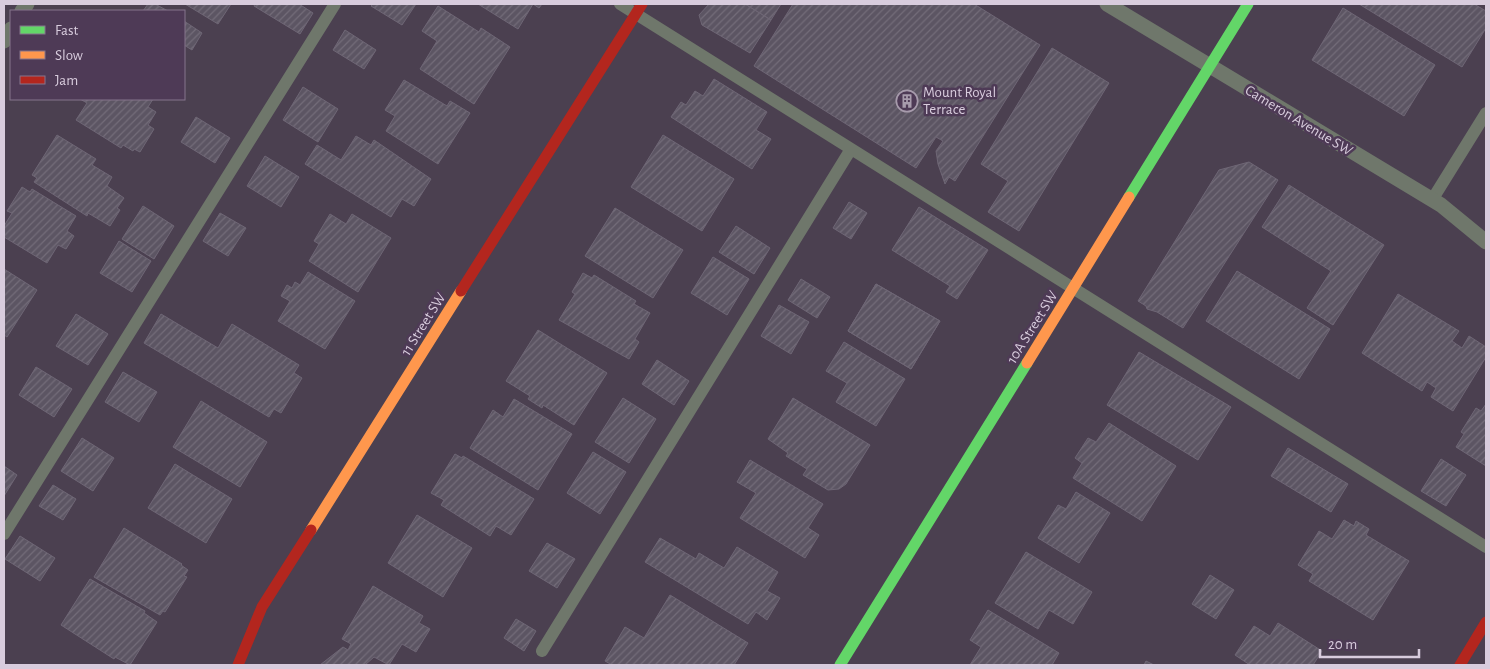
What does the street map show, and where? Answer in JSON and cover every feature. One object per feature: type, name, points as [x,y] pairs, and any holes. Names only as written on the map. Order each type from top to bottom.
[{"type":"street","name":"Cameron Avenue SW","points":[[1107,4],[1208,67],[1432,200],[1486,242]]},
{"type":"street","name":"10A Street SW","points":[[840,665],[1074,289],[1248,4]]},
{"type":"street","name":"11 Street SW","points":[[238,665],[262,607],[639,9]]},
{"type":"street","points":[[1460,665],[1486,622]]},
{"type":"lane","points":[[4,534],[335,4]]},
{"type":"lane","points":[[620,4],[639,9],[851,149],[1486,547]]},
{"type":"lane","points":[[1432,200],[1486,113]]},
{"type":"lane","points":[[542,651],[851,149]]},
{"type":"building","points":[[148,4],[155,4],[166,10],[144,10]]},
{"type":"building","points":[[185,4],[231,4],[218,24]]},
{"type":"building","points":[[255,4],[299,4],[313,13],[300,34],[254,6]]},
{"type":"building","points":[[373,4],[416,4],[402,25],[371,6]]},
{"type":"building","points":[[478,4],[533,4],[518,29]]},
{"type":"building","points":[[533,4],[542,4],[539,8]]},
{"type":"building","points":[[709,4],[745,4],[771,20],[750,53],[702,25],[699,15]]},
{"type":"building","points":[[745,4],[781,4],[771,20]]},
{"type":"building","name":"Mount Royal Terrace","points":[[793,4],[974,4],[1040,45],[955,181],[949,177],[945,184],[936,151],[943,141],[936,137],[916,168],[754,66]]},
{"type":"building","points":[[1359,4],[1474,4],[1486,11],[1486,28],[1462,67]]},
{"type":"building","points":[[438,6],[479,32],[481,28],[510,47],[474,104],[420,69],[437,41],[422,31]]},
{"type":"building","points":[[1343,8],[1435,65],[1404,116],[1312,60]]},
{"type":"building","points":[[185,22],[202,33],[192,50],[185,46]]},
{"type":"building","points":[[345,30],[376,50],[364,69],[333,50]]},
{"type":"building","points":[[1052,48],[1109,83],[1019,231],[988,212],[1008,181],[981,164]]},
{"type":"building","points":[[714,79],[767,112],[756,130],[771,139],[752,169],[671,117],[681,102],[686,105],[695,91],[703,96]]},
{"type":"building","points":[[404,80],[447,106],[450,101],[470,113],[438,164],[386,131],[395,116],[385,110]]},
{"type":"building","points":[[303,87],[338,109],[318,142],[283,120]]},
{"type":"building","points":[[82,100],[152,100],[148,107],[156,112],[148,125],[154,129],[140,152],[134,149],[133,151],[123,145],[121,148],[76,120],[87,103]]},
{"type":"building","points":[[196,117],[230,138],[215,163],[181,142]]},
{"type":"building","points":[[57,135],[96,159],[92,165],[112,177],[107,186],[124,198],[117,208],[120,210],[110,226],[88,213],[87,216],[34,182],[37,178],[32,175]]},
{"type":"building","points":[[663,135],[734,179],[702,231],[631,187]]},
{"type":"building","points":[[356,136],[371,145],[374,140],[431,179],[414,206],[402,199],[391,217],[305,164],[317,145],[341,160]]},
{"type":"building","points":[[265,156],[299,177],[281,207],[247,186]]},
{"type":"building","points":[[1249,162],[1278,180],[1183,328],[1157,312],[1147,309],[1146,306],[1138,301],[1219,170]]},
{"type":"building","points":[[1289,185],[1384,245],[1333,325],[1307,308],[1331,271],[1262,227]]},
{"type":"building","points":[[22,187],[30,192],[32,189],[76,216],[67,231],[74,236],[66,249],[58,245],[47,263],[4,237],[4,226],[12,213],[7,211]]},
{"type":"building","points":[[849,202],[867,213],[851,239],[833,228]]},
{"type":"building","points":[[143,206],[174,226],[154,259],[122,239]]},
{"type":"building","points":[[919,207],[988,250],[957,299],[946,292],[950,286],[892,250]]},
{"type":"building","points":[[615,208],[683,250],[653,298],[585,256]]},
{"type":"building","points":[[220,213],[246,228],[228,256],[203,241]]},
{"type":"building","points":[[330,214],[346,224],[352,214],[391,238],[358,292],[309,261],[319,244],[314,241]]},
{"type":"building","points":[[736,226],[770,248],[754,274],[719,252]]},
{"type":"building","points":[[119,241],[151,261],[132,292],[100,273]]},
{"type":"building","points":[[713,257],[749,279],[727,315],[691,293]]},
{"type":"building","points":[[4,269],[37,290],[7,337],[4,335]]},
{"type":"building","points":[[1237,271],[1330,329],[1299,379],[1206,321]]},
{"type":"building","points":[[308,272],[355,301],[325,349],[278,321],[290,301],[281,296],[287,285],[292,288],[295,282],[300,285]]},
{"type":"building","points":[[583,273],[592,278],[594,275],[636,301],[634,304],[650,313],[635,339],[639,342],[629,359],[559,320],[575,294],[572,292]]},
{"type":"building","points":[[801,279],[830,297],[817,318],[788,300]]},
{"type":"building","points":[[876,284],[940,321],[911,369],[848,331]]},
{"type":"building","points":[[876,284],[940,321],[911,369],[848,331]]},
{"type":"building","points":[[1398,294],[1459,331],[1452,341],[1462,348],[1469,336],[1486,347],[1486,357],[1453,411],[1431,397],[1436,388],[1427,382],[1422,391],[1362,353]]},
{"type":"building","points":[[779,305],[809,322],[791,354],[761,336]]},
{"type":"building","points":[[76,314],[108,334],[88,365],[56,346]]},
{"type":"building","points":[[161,314],[218,348],[232,324],[299,365],[294,373],[302,378],[281,413],[274,409],[269,417],[144,343]]},
{"type":"building","points":[[538,330],[607,373],[574,425],[543,405],[542,408],[528,399],[530,396],[506,381]]},
{"type":"building","points":[[844,342],[905,379],[876,426],[836,402],[847,383],[826,371]]},
{"type":"building","points":[[1139,352],[1231,407],[1198,460],[1107,405]]},
{"type":"building","points":[[657,360],[689,381],[674,405],[642,384]]},
{"type":"building","points":[[36,367],[72,389],[54,417],[19,395]]},
{"type":"building","points":[[123,372],[157,392],[139,422],[105,402]]},
{"type":"building","points":[[623,398],[656,419],[629,463],[595,442]]},
{"type":"building","points":[[793,398],[870,445],[846,484],[839,489],[828,490],[803,475],[807,469],[786,456],[788,453],[768,439]]},
{"type":"building","points":[[514,399],[572,434],[538,490],[470,448],[493,410],[503,417]]},
{"type":"building","points":[[201,401],[267,442],[240,487],[173,447]]},
{"type":"building","points":[[1486,404],[1486,466],[1456,447],[1464,434],[1461,432],[1476,408],[1481,411]]},
{"type":"building","points":[[1109,423],[1176,466],[1142,521],[1073,478],[1082,463],[1075,458],[1088,438],[1096,442]]},
{"type":"building","points":[[82,438],[114,458],[93,491],[61,471]]},
{"type":"building","points":[[1288,448],[1348,484],[1331,512],[1271,476]]},
{"type":"building","points":[[593,452],[626,472],[600,514],[567,493]]},
{"type":"building","points":[[455,454],[462,458],[463,456],[534,499],[511,535],[496,526],[490,536],[441,505],[444,500],[431,493]]},
{"type":"building","points":[[1441,459],[1466,475],[1446,506],[1421,491]]},
{"type":"building","points":[[750,460],[823,504],[808,528],[819,535],[805,558],[740,518],[756,493],[737,482]]},
{"type":"building","points":[[175,464],[232,499],[206,543],[148,508]]},
{"type":"building","points":[[4,466],[17,475],[4,496]]},
{"type":"building","points":[[53,485],[76,499],[63,520],[39,506]]},
{"type":"building","points":[[1076,492],[1110,513],[1079,563],[1038,538],[1058,505],[1066,509]]},
{"type":"building","points":[[417,515],[472,548],[443,597],[388,563]]},
{"type":"building","points":[[1344,520],[1354,526],[1356,521],[1369,529],[1366,535],[1409,561],[1373,620],[1309,581],[1313,574],[1298,565],[1319,531],[1332,539]]},
{"type":"building","points":[[124,528],[182,564],[188,570],[184,576],[187,577],[165,612],[163,611],[160,615],[94,577]]},
{"type":"building","points":[[20,536],[55,558],[40,581],[5,559]]},
{"type":"building","points":[[660,538],[696,559],[699,553],[724,568],[737,547],[778,572],[767,591],[780,598],[767,620],[756,612],[748,624],[645,562]]},
{"type":"building","points":[[547,543],[575,559],[557,588],[529,571]]},
{"type":"building","points":[[1026,552],[1092,592],[1073,624],[1049,610],[1038,629],[995,603]]},
{"type":"building","points":[[1210,575],[1234,590],[1216,619],[1192,604]]},
{"type":"building","points":[[90,579],[145,611],[144,613],[157,622],[130,665],[115,657],[114,659],[61,625]]},
{"type":"building","points":[[373,586],[423,616],[419,623],[430,629],[416,652],[402,644],[389,665],[374,657],[365,665],[320,665],[343,647],[348,650],[351,644],[342,639]]},
{"type":"building","points":[[670,595],[748,643],[734,665],[676,665],[672,663],[671,665],[612,665],[605,661],[625,627],[644,638]]},
{"type":"building","points":[[988,610],[1059,653],[1052,665],[970,665],[981,647],[970,640]]},
{"type":"building","points":[[516,619],[536,631],[524,651],[504,638]]},
{"type":"building","points":[[1278,623],[1322,651],[1313,665],[1250,665],[1235,655],[1254,626],[1270,636]]},
{"type":"building","points":[[1146,661],[1154,665],[1144,665]]},
{"type":"traffic: fast","points":[[1129,197],[1248,4]]},
{"type":"traffic: fast","points":[[840,665],[1027,363]]},
{"type":"traffic: slow","points":[[1027,363],[1129,197]]},
{"type":"traffic: slow","points":[[311,530],[461,291]]},
{"type":"traffic: jam","points":[[461,291],[642,4]]},
{"type":"traffic: jam","points":[[238,665],[262,607],[311,530]]},
{"type":"traffic: jam","points":[[1460,665],[1486,622]]},
{"type":"place","name":"Mount Royal Terrace","points":[[907,101]]}]
